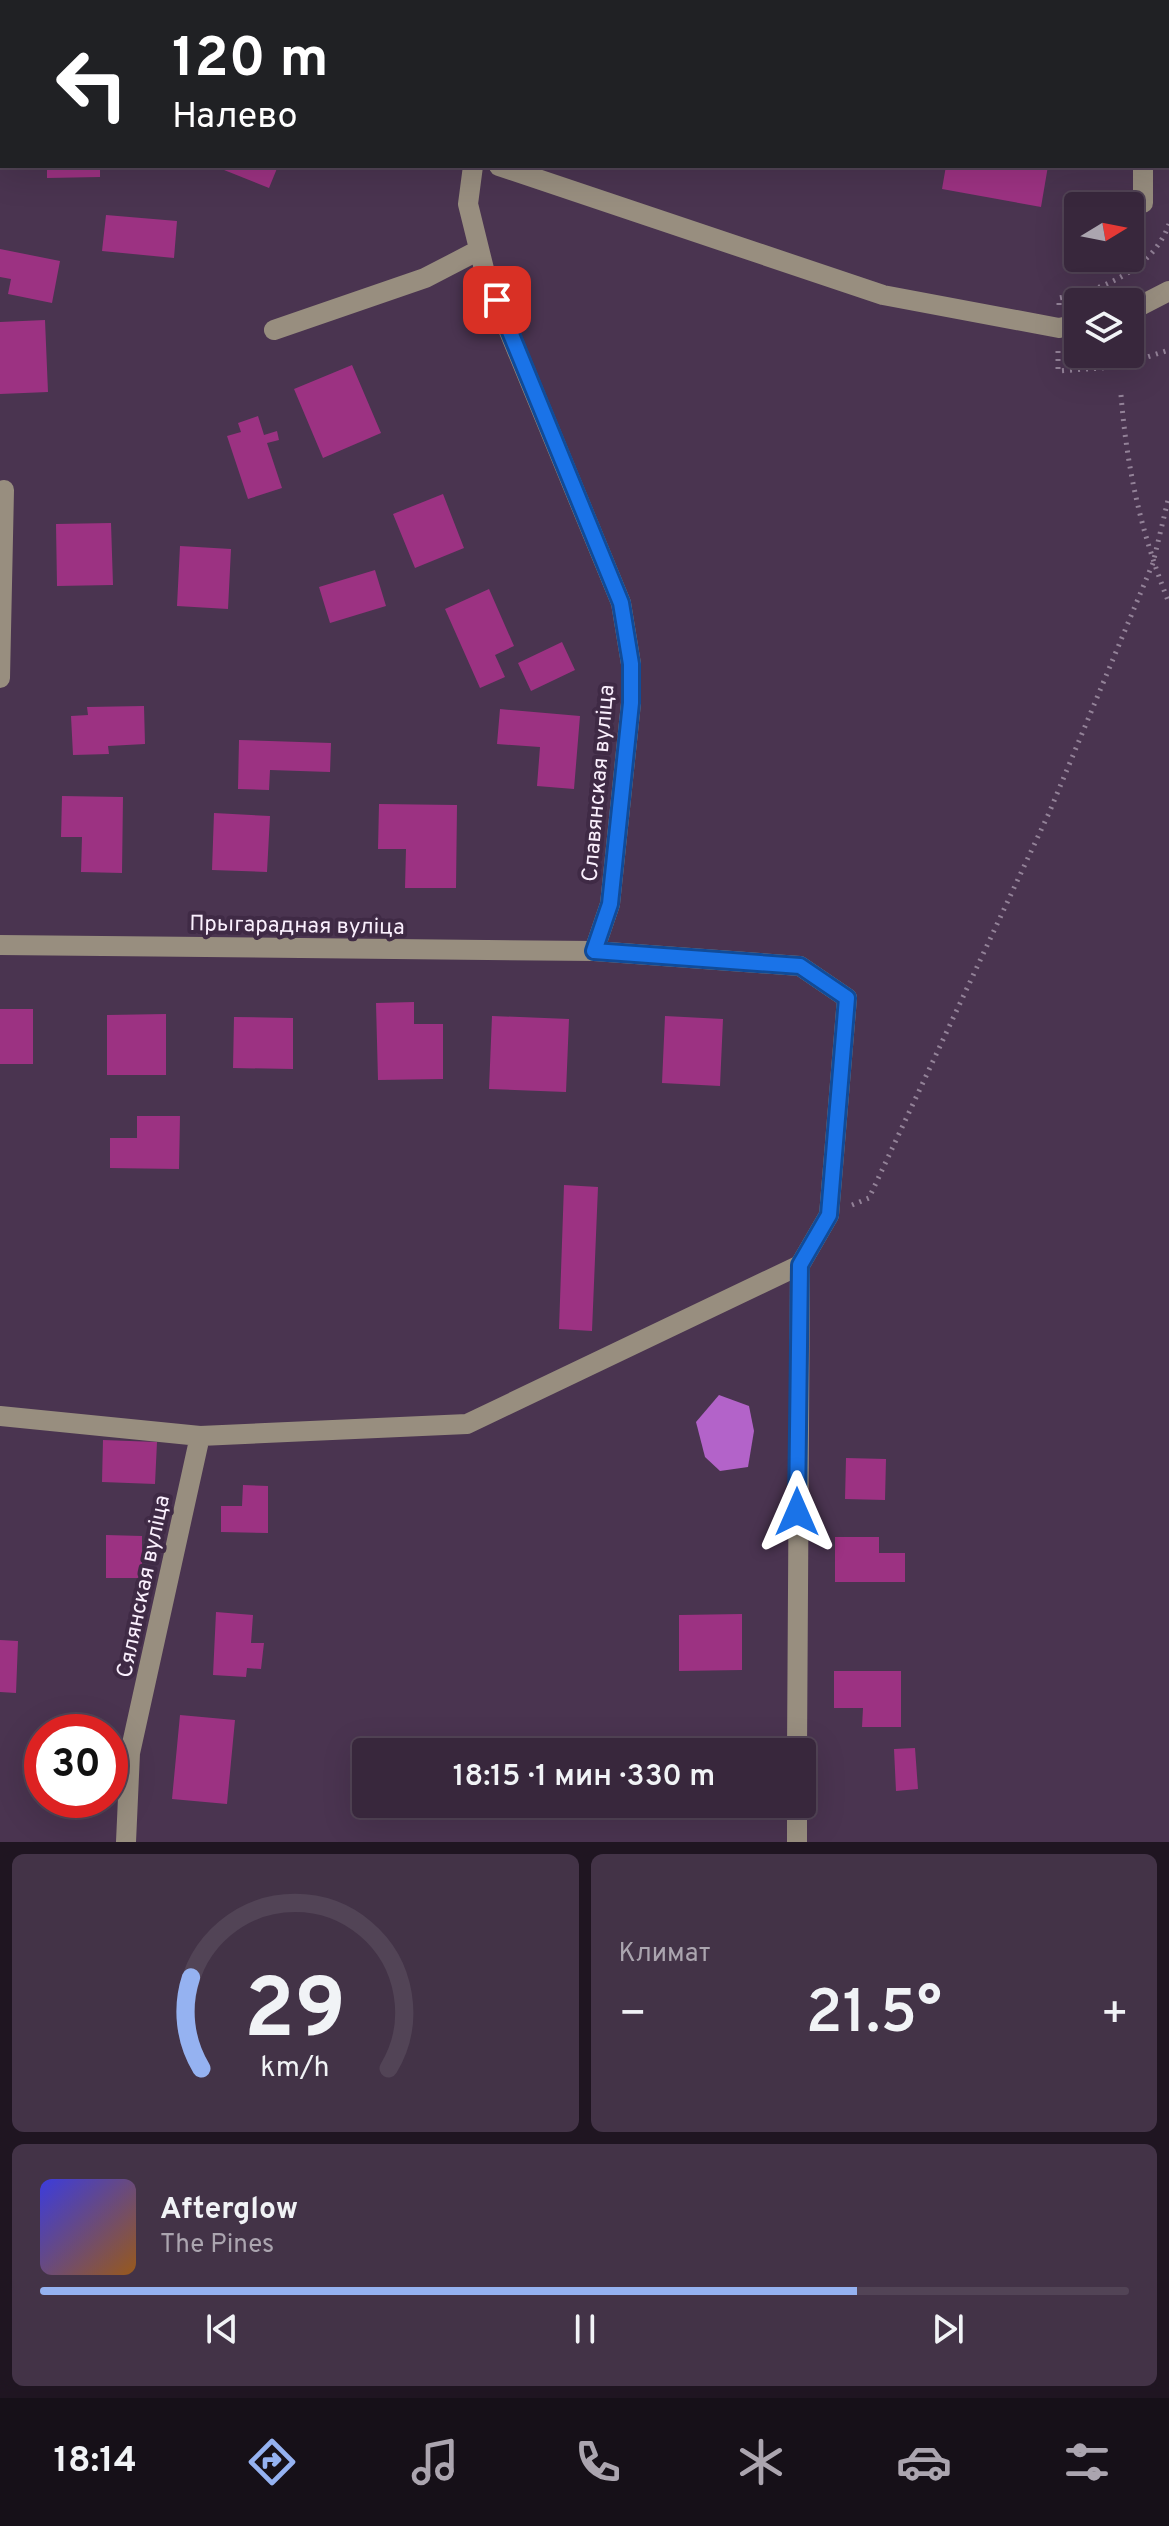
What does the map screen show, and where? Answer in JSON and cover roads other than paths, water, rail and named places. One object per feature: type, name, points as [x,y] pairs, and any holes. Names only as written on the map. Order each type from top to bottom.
[{"type":"street","name":"Славянская вуліца","points":[[473,168],[468,204],[485,273],[621,603],[631,664],[631,703],[610,904],[594,951]]},
{"type":"street","points":[[505,168],[883,295],[1064,327]]},
{"type":"street","points":[[1143,168],[1143,192]]},
{"type":"street","points":[[274,330],[425,278],[479,250]]},
{"type":"street","points":[[1144,304],[1169,291]]},
{"type":"street","points":[[0,678],[4,490]]},
{"type":"street","name":"Прыгарадная вуліца","points":[[0,945],[594,951],[800,966],[847,998],[829,1215],[800,1265]]},
{"type":"street","points":[[0,1416],[200,1436],[467,1424],[800,1265],[797,1738]]},
{"type":"street","name":"Сялянская вуліца","points":[[126,1842],[130,1753],[200,1436]]},
{"type":"street","points":[[797,1818],[797,1842]]}]
